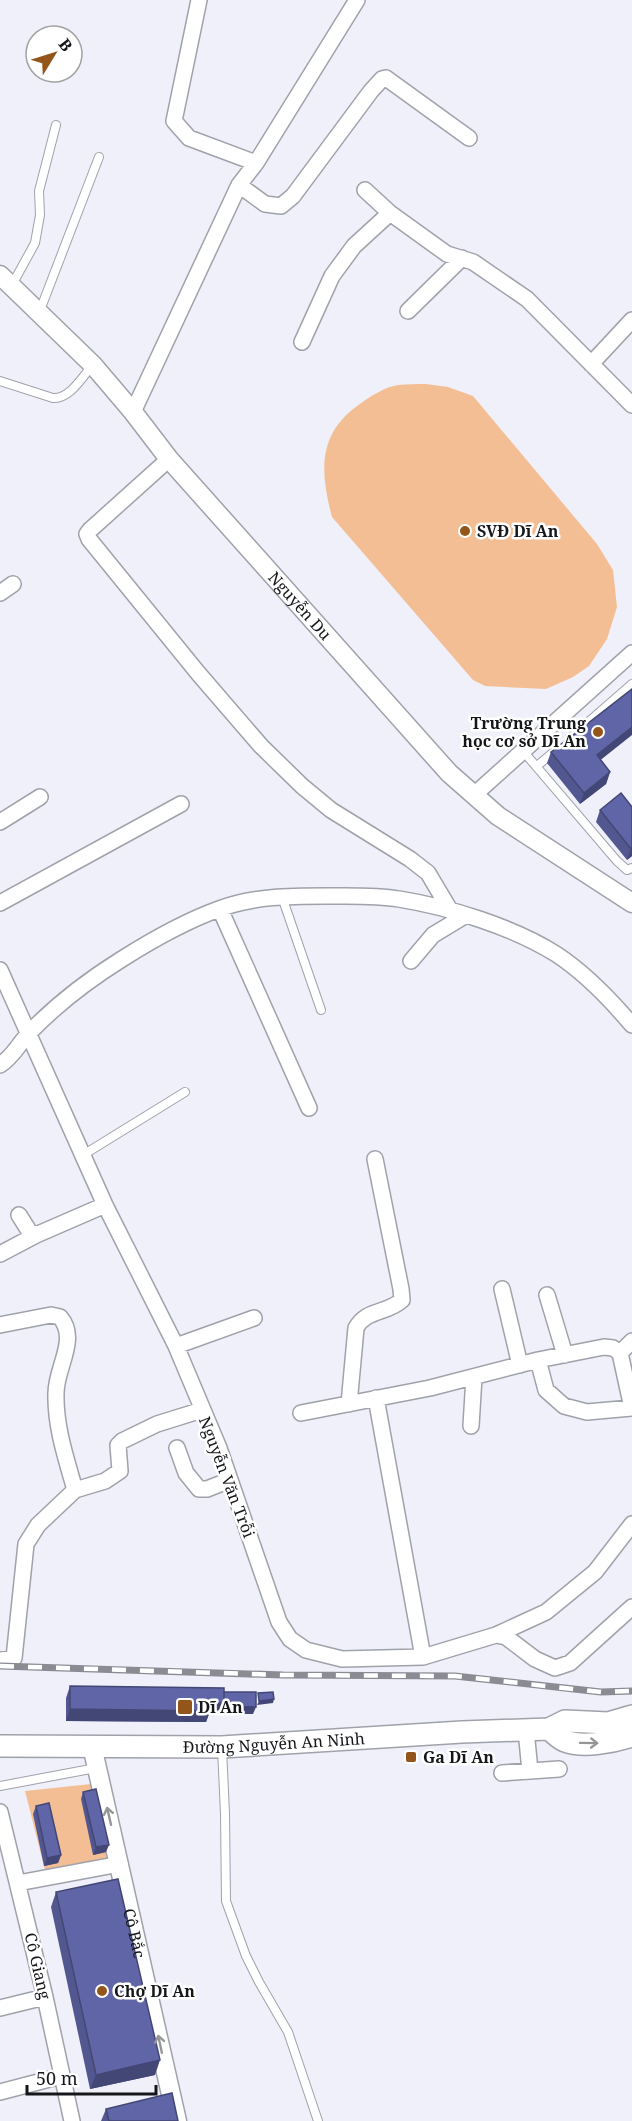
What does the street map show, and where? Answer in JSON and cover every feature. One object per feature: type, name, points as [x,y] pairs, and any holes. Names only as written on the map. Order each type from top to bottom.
[{"type":"main road","name":"Đường Nguyễn An Ninh","points":[[0,1746],[222,1747],[451,1732],[549,1729],[565,1721],[608,1723],[632,1716]]},
{"type":"main road","name":"Đường Nguyễn An Ninh","points":[[549,1729],[564,1741],[588,1744],[615,1742],[632,1736]]},
{"type":"street","points":[[199,0],[174,121],[189,138],[256,163]]},
{"type":"street","points":[[133,412],[239,184],[256,163],[357,0]]},
{"type":"street","points":[[239,184],[265,204],[281,206],[292,196],[370,91],[386,78],[469,138]]},
{"type":"street","points":[[365,190],[390,213],[447,254],[483,267],[527,299],[632,405]]},
{"type":"street","points":[[302,342],[332,276],[354,246],[390,213]]},
{"type":"street","points":[[408,311],[462,258]]},
{"type":"street","name":"Nguyễn Du","points":[[6,280],[93,364],[169,459],[449,773],[498,816],[632,903]]},
{"type":"street","points":[[591,364],[632,320]]},
{"type":"street","points":[[169,459],[90,530],[87,534],[89,539],[198,673],[261,746],[302,786],[331,810],[411,859],[428,873],[450,910]]},
{"type":"street","points":[[474,795],[632,653]]},
{"type":"street","points":[[0,822],[40,797]]},
{"type":"street","points":[[0,903],[181,804]]},
{"type":"street","points":[[0,1065],[9,1059],[30,1032],[83,986],[124,958],[173,930],[220,909],[282,897],[397,898],[466,915],[509,931],[556,954],[628,1014]]},
{"type":"street","points":[[220,909],[309,1108]]},
{"type":"street","points":[[411,961],[433,935],[466,915]]},
{"type":"street","name":"Nguyễn Văn Trỗi","points":[[0,970],[30,1032],[105,1205],[176,1346],[230,1479],[279,1622],[290,1639],[306,1650],[342,1659],[423,1657],[496,1635],[546,1612],[595,1572],[632,1524]]},
{"type":"street","points":[[349,1404],[356,1328],[360,1320],[368,1314],[393,1308],[402,1300],[375,1159]]},
{"type":"street","points":[[0,1254],[36,1235],[105,1205]]},
{"type":"street","points":[[19,1215],[29,1231],[36,1235]]},
{"type":"street","points":[[502,1290],[520,1365]]},
{"type":"street","points":[[547,1295],[565,1355]]},
{"type":"street","points":[[0,1325],[51,1315],[60,1317],[68,1325],[69,1336],[56,1391],[62,1444],[75,1490]]},
{"type":"street","points":[[176,1346],[254,1318]]},
{"type":"street","points":[[620,1353],[632,1341]]},
{"type":"street","points":[[301,1413],[430,1388],[538,1360],[604,1347],[613,1348],[620,1353],[632,1408],[587,1412],[564,1406],[546,1390],[538,1360]]},
{"type":"street","points":[[471,1426],[474,1377]]},
{"type":"street","points":[[376,1398],[423,1657]]},
{"type":"street","points":[[0,1660],[14,1658],[26,1544],[38,1525],[75,1490],[105,1481],[120,1471],[118,1445],[122,1441],[157,1424],[202,1410]]},
{"type":"street","points":[[177,1448],[186,1473],[199,1489],[207,1489],[230,1479]]},
{"type":"street","points":[[496,1635],[506,1637],[535,1659],[555,1668],[570,1662],[632,1608]]},
{"type":"street","points":[[526,1730],[530,1771]]},
{"type":"street","name":"Cô Bắc","points":[[93,1746],[177,2121]]},
{"type":"street","points":[[502,1773],[559,1769]]},
{"type":"street","name":"Cô Giang","points":[[0,1812],[45,1997],[72,2121]]},
{"type":"street","points":[[18,1883],[120,1864]]},
{"type":"street","points":[[0,2008],[45,1997]]},
{"type":"street","points":[[0,2091],[61,2076]]},
{"type":"lane","points":[[6,280],[35,243],[40,215],[39,191],[56,125]]},
{"type":"lane","points":[[39,314],[99,157]]},
{"type":"lane","points":[[0,381],[53,398],[60,398],[71,390],[93,364]]},
{"type":"lane","points":[[537,766],[632,684]]},
{"type":"lane","points":[[524,751],[617,861],[627,870],[632,868]]},
{"type":"lane","points":[[282,897],[321,1010]]},
{"type":"lane","points":[[83,1155],[185,1092]]},
{"type":"lane","points":[[222,1747],[226,1901],[246,1956],[288,2032],[318,2121]]},
{"type":"lane","points":[[0,1786],[98,1768]]},
{"type":"shaded area","name":"SVĐ Dĩ An","points":[[426,384],[448,387],[473,396],[597,544],[613,570],[617,607],[607,639],[589,666],[573,677],[546,689],[485,686],[473,680],[332,517],[324,467],[330,438],[338,425],[349,413],[376,393],[398,385]]},
{"type":"shaded area","points":[[91,1784],[107,1858],[45,1870],[25,1791]]},
{"type":"building","points":[[632,689],[632,727],[597,755],[610,772],[584,793],[551,752]]},
{"type":"building","points":[[621,793],[632,807],[631,849],[600,810]]},
{"type":"building","points":[[70,1686],[224,1688],[224,1703],[210,1703],[210,1711],[70,1709]]},
{"type":"building","points":[[224,1692],[256,1692],[256,1707],[222,1706]]},
{"type":"building","points":[[273,1692],[274,1699],[259,1701],[258,1693]]},
{"type":"building","points":[[96,1789],[109,1845],[96,1847],[83,1792]]},
{"type":"building","points":[[49,1803],[61,1855],[47,1858],[36,1806]]},
{"type":"building","name":"Chợ Dĩ An","points":[[118,1879],[160,2060],[96,2075],[56,1892]]},
{"type":"building","points":[[172,2093],[178,2121],[109,2121],[106,2109]]},
{"type":"railway","points":[[0,1666],[283,1675],[455,1676],[601,1692],[632,1691]]},
{"type":"place","name":"SVĐ Dĩ An","points":[[465,531]]},
{"type":"place","name":"Trường Trung học cơ sở Dĩ An","points":[[598,732]]},
{"type":"place","name":"Dĩ An","points":[[185,1707]]},
{"type":"place","name":"Ga Dĩ An","points":[[411,1757]]},
{"type":"place","name":"Chợ Dĩ An","points":[[102,1991]]}]
